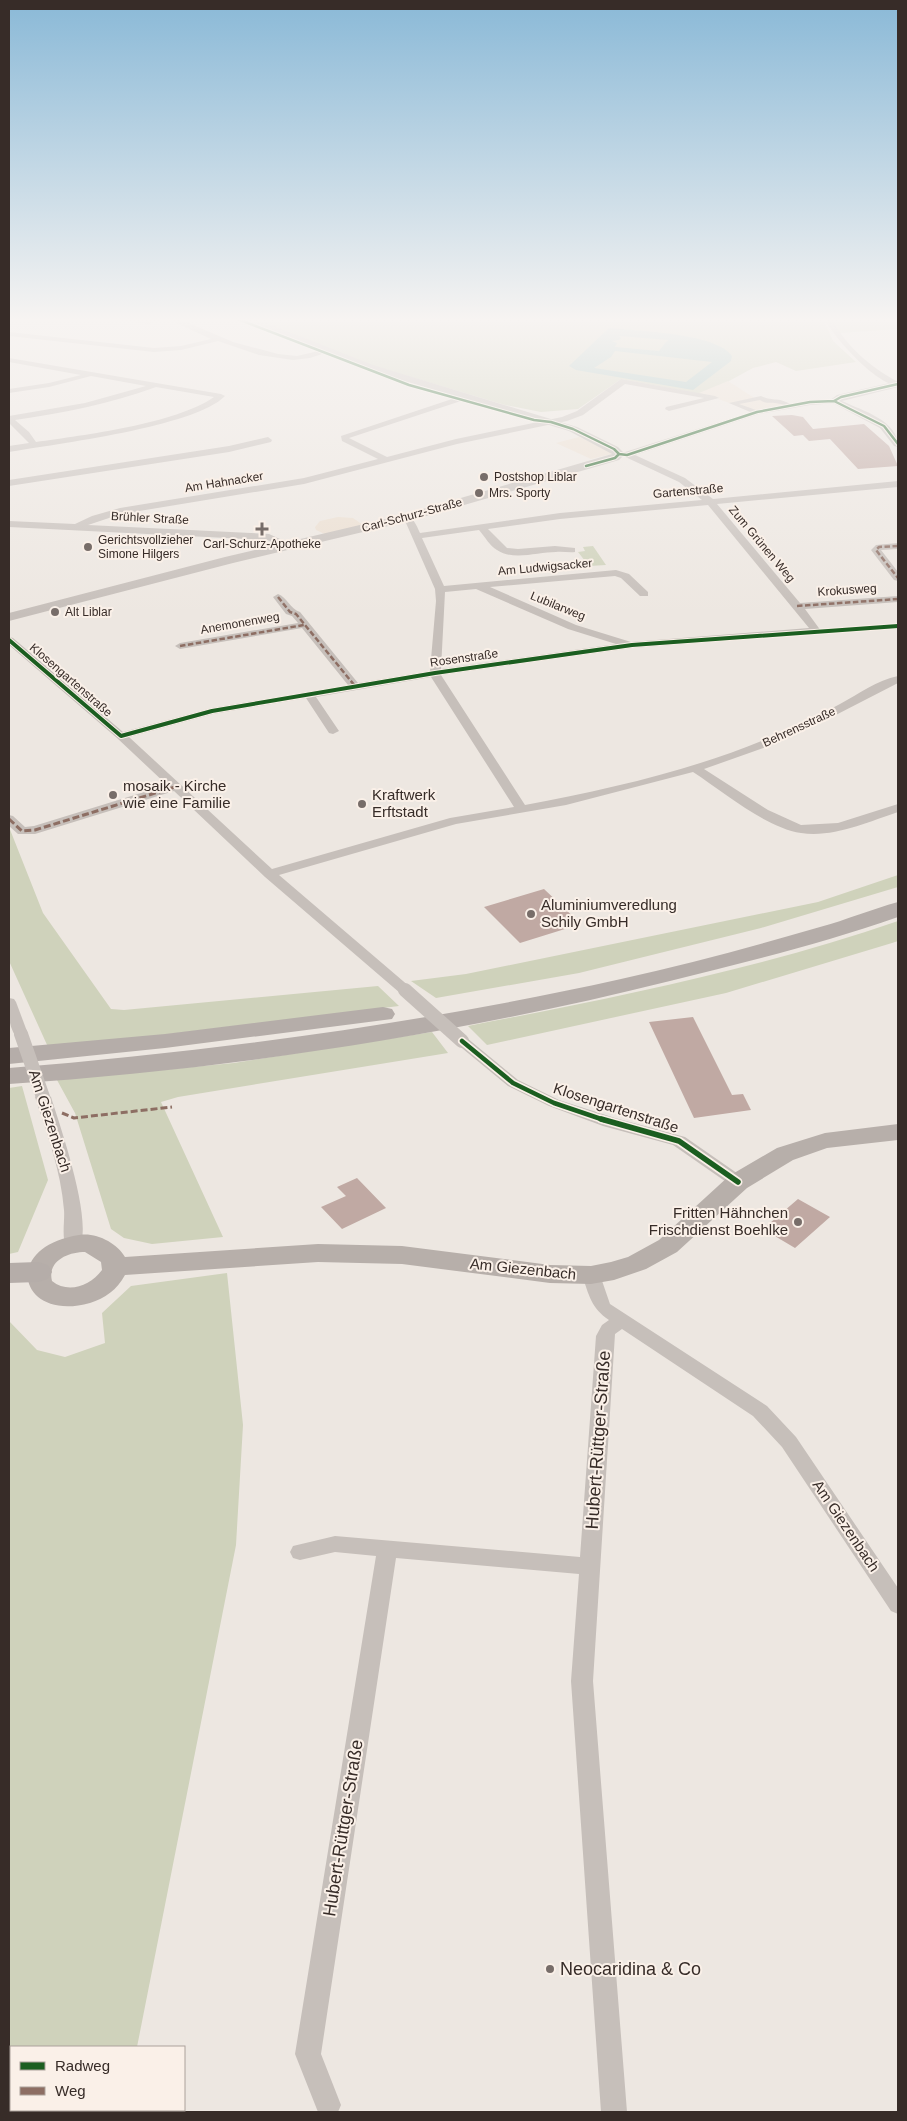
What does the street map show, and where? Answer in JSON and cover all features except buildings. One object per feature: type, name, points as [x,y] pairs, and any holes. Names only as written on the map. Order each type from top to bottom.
[{"type":"main road","points":[[9,1056],[165,1041],[399,1012],[549,986],[736,942],[898,893]]},
{"type":"main road","points":[[9,1076],[145,1064],[235,1053],[394,1030],[517,1008],[620,987],[850,927],[898,909]]},
{"type":"main road","points":[[9,1064],[128,1050],[165,1041]]},
{"type":"main road","points":[[591,1275],[614,1272],[668,1246],[738,1182],[785,1154],[825,1141],[898,1132]]},
{"type":"main road","points":[[84,1243],[102,1248],[112,1256],[114,1267],[112,1276],[105,1285],[94,1292],[72,1297],[55,1295],[47,1291],[38,1279],[41,1263],[49,1254],[73,1244],[84,1243]]},
{"type":"main road","name":"Am Giezenbach","points":[[114,1267],[318,1253],[402,1255],[550,1274],[591,1275]]},
{"type":"main road","points":[[9,1273],[38,1272]]},
{"type":"street","points":[[9,449],[108,432],[173,417]]},
{"type":"street","points":[[386,460],[345,438],[345,436],[403,417]]},
{"type":"street","points":[[534,417],[573,429],[623,454]]},
{"type":"street","name":"Am Hahnacker","points":[[77,527],[95,518],[120,510],[304,481],[456,442],[567,417]]},
{"type":"street","name":"Carl-Schurz-Straße","points":[[9,617],[405,518],[615,458],[741,417]]},
{"type":"street","points":[[866,417],[895,433],[898,444]]},
{"type":"street","points":[[9,418],[26,434],[34,445]]},
{"type":"street","points":[[9,482],[229,449],[268,440]]},
{"type":"street","name":"Zum Grünen Weg","points":[[623,454],[668,472],[694,488],[711,502],[816,631]]},
{"type":"street","name":"Gartenstraße","points":[[416,536],[560,516],[898,484]]},
{"type":"street","points":[[405,518],[410,522],[440,589],[441,601],[435,672],[469,729],[521,808]]},
{"type":"street","name":"Brühler Straße","points":[[9,524],[269,537],[288,546]]},
{"type":"street","points":[[482,528],[505,550],[560,547],[572,550]]},
{"type":"street","name":"Krokusweg","points":[[898,546],[879,547],[876,550],[898,578]]},
{"type":"street","name":"Am Ludwigsacker","points":[[440,589],[616,573],[625,576],[644,594]]},
{"type":"street","name":"Lubilarweg","points":[[477,586],[572,626],[632,645]]},
{"type":"street","name":"Anemonenweg","points":[[278,597],[290,612],[296,614],[355,686]]},
{"type":"street","name":"Krokusweg","points":[[797,606],[898,599]]},
{"type":"street","name":"Anemonenweg","points":[[180,646],[304,626]]},
{"type":"street","name":"Rosenstraße","points":[[121,736],[212,711],[435,672],[632,645],[816,631]]},
{"type":"street","name":"Klosengartenstraße","points":[[9,640],[121,736],[270,874],[513,1083],[563,1106],[609,1122],[679,1141],[738,1182]]},
{"type":"street","name":"Behrensstraße","points":[[270,874],[454,821],[566,801],[695,768],[768,743],[824,717],[886,683],[898,679]]},
{"type":"street","points":[[309,694],[333,732]]},
{"type":"street","points":[[695,768],[778,821],[799,829],[824,830],[898,808]]},
{"type":"street","points":[[9,819],[22,831],[35,830],[175,787]]},
{"type":"street","name":"Am Giezenbach","points":[[9,1002],[68,1177],[74,1220],[73,1244]]},
{"type":"street","name":"Am Giezenbach","points":[[591,1275],[604,1308],[760,1411],[789,1442],[898,1605]]},
{"type":"street","name":"Hubert-Rüttger-Straße","points":[[614,2112],[582,1681],[605,1336],[608,1330],[620,1320]]},
{"type":"street","points":[[300,1552],[335,1544],[589,1566]]},
{"type":"street","name":"Hubert-Rüttger-Straße","points":[[328,2105],[308,2054],[387,1549]]},
{"type":"green space","points":[[593,546],[606,565],[589,566],[578,552],[585,551],[583,547]]},
{"type":"green space","points":[[9,827],[43,913],[111,1009],[124,1010],[378,986],[399,1006],[48,1047],[9,961]]},
{"type":"green space","points":[[898,875],[898,887],[761,928],[579,973],[436,998],[411,981],[466,974],[818,902]]},
{"type":"green space","points":[[898,921],[898,941],[726,993],[487,1045],[468,1026],[577,1005],[739,968],[793,954]]},
{"type":"green space","points":[[432,1032],[448,1053],[178,1097],[161,1102],[223,1237],[152,1244],[124,1238],[111,1229],[75,1113],[57,1080],[234,1063]]},
{"type":"green space","points":[[22,1086],[48,1180],[18,1252],[9,1254],[9,1088]]},
{"type":"green space","points":[[227,1273],[243,1425],[236,1545],[137,2046],[10,2046],[10,2111],[124,2112],[9,2112],[9,1321],[37,1350],[65,1357],[105,1343],[102,1313],[131,1286]]},
{"type":"shaded area","points":[[579,437],[610,451],[611,454],[591,459],[556,443]]},
{"type":"shaded area","points":[[338,517],[353,518],[363,525],[327,535],[316,530],[315,527],[320,521]]},
{"type":"marked path","points":[[898,546],[879,547],[876,550],[898,578]]},
{"type":"marked path","points":[[278,597],[290,612],[296,614],[355,686]]},
{"type":"marked path","points":[[797,606],[898,599]]},
{"type":"marked path","points":[[180,646],[304,625]]},
{"type":"marked path","points":[[9,819],[22,831],[35,830],[175,787]]},
{"type":"marked path","points":[[62,1113],[74,1118],[172,1107]]},
{"type":"cycle path","points":[[523,417],[551,422],[573,429],[614,449],[619,454]]},
{"type":"cycle path","points":[[586,466],[615,458],[619,454],[627,455],[740,417]]},
{"type":"cycle path","points":[[866,417],[884,426],[898,444]]},
{"type":"cycle path","points":[[9,640],[121,736],[212,711],[435,673],[632,645],[898,626]]},
{"type":"cycle path","points":[[462,1041],[513,1083],[554,1103],[609,1122],[679,1141],[738,1182]]},
{"type":"place","name":"Postshop Liblar","points":[[484,477]]},
{"type":"place","name":"Mrs. Sporty","points":[[479,493]]},
{"type":"place","name":"Carl-Schurz-Apotheke","points":[[262,529]]},
{"type":"place","name":"Gerichtsvollzieher Simone Hilgers","points":[[88,547]]},
{"type":"place","name":"Alt Liblar","points":[[55,612]]},
{"type":"place","name":"mosaik - Kirche wie eine Familie","points":[[113,795]]},
{"type":"place","name":"Kraftwerk Erftstadt","points":[[362,804]]},
{"type":"place","name":"Aluminiumveredlung Schily GmbH","points":[[531,914]]},
{"type":"place","name":"Fritten Hähnchen Frischdienst Boehlke","points":[[798,1222]]},
{"type":"place","name":"Neocaridina & Co","points":[[550,1969]]}]
